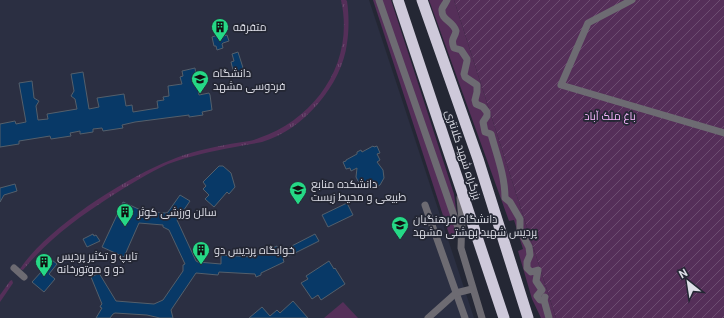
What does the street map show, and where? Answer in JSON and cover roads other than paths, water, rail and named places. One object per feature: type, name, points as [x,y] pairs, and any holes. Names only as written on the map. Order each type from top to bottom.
[{"type":"highway","name":"بزرگراه شهید کلانتری","points":[[398,0],[504,318]]},
{"type":"highway","name":"بزرگراه شهید کلانتری","points":[[422,0],[478,159],[528,318]]},
{"type":"street","points":[[379,0],[461,236]]},
{"type":"street","points":[[447,0],[442,9],[445,19],[454,24],[456,30],[453,37],[453,45],[454,48],[461,50],[468,62],[464,74],[465,77],[477,85],[477,92],[474,100],[476,104],[483,107],[487,112],[487,116],[483,122],[485,132],[491,134],[503,174],[505,198],[510,202],[520,219],[520,230],[528,243],[530,251],[527,268],[531,272],[538,270],[536,281],[542,290],[537,296],[540,300],[544,299],[548,318]]},
{"type":"street","points":[[632,0],[588,24],[561,84],[724,133]]},
{"type":"street","points":[[458,182],[462,220],[461,248],[472,289],[482,318]]},
{"type":"street","points":[[425,205],[465,318]]},
{"type":"street","points":[[14,268],[24,277]]},
{"type":"street","points":[[428,318],[456,294],[472,289]]},
{"type":"street","points":[[523,306],[532,318]]},
{"type":"place","name":"متفرقه","points":[[220,42]]},
{"type":"place","name":"دانشگاه فردوسی مشهد","points":[[200,94]]},
{"type":"place","name":"دانشکده منابع طبیعی و محیط زیست","points":[[298,205]]},
{"type":"place","name":"سالن ورزشی کوثر","points":[[125,227]]},
{"type":"place","name":"دانشگاه فرهنگیان پردیس شهید بهشتی مشهد","points":[[400,240]]},
{"type":"place","name":"خوابگاه پردیس دو","points":[[201,265]]},
{"type":"place","name":"تایپ و تکثیر پردیس دو و موتورخانه","points":[[44,277]]},
{"type":"park label","name":"باغ ملک آباد","points":[[610,116]]}]
